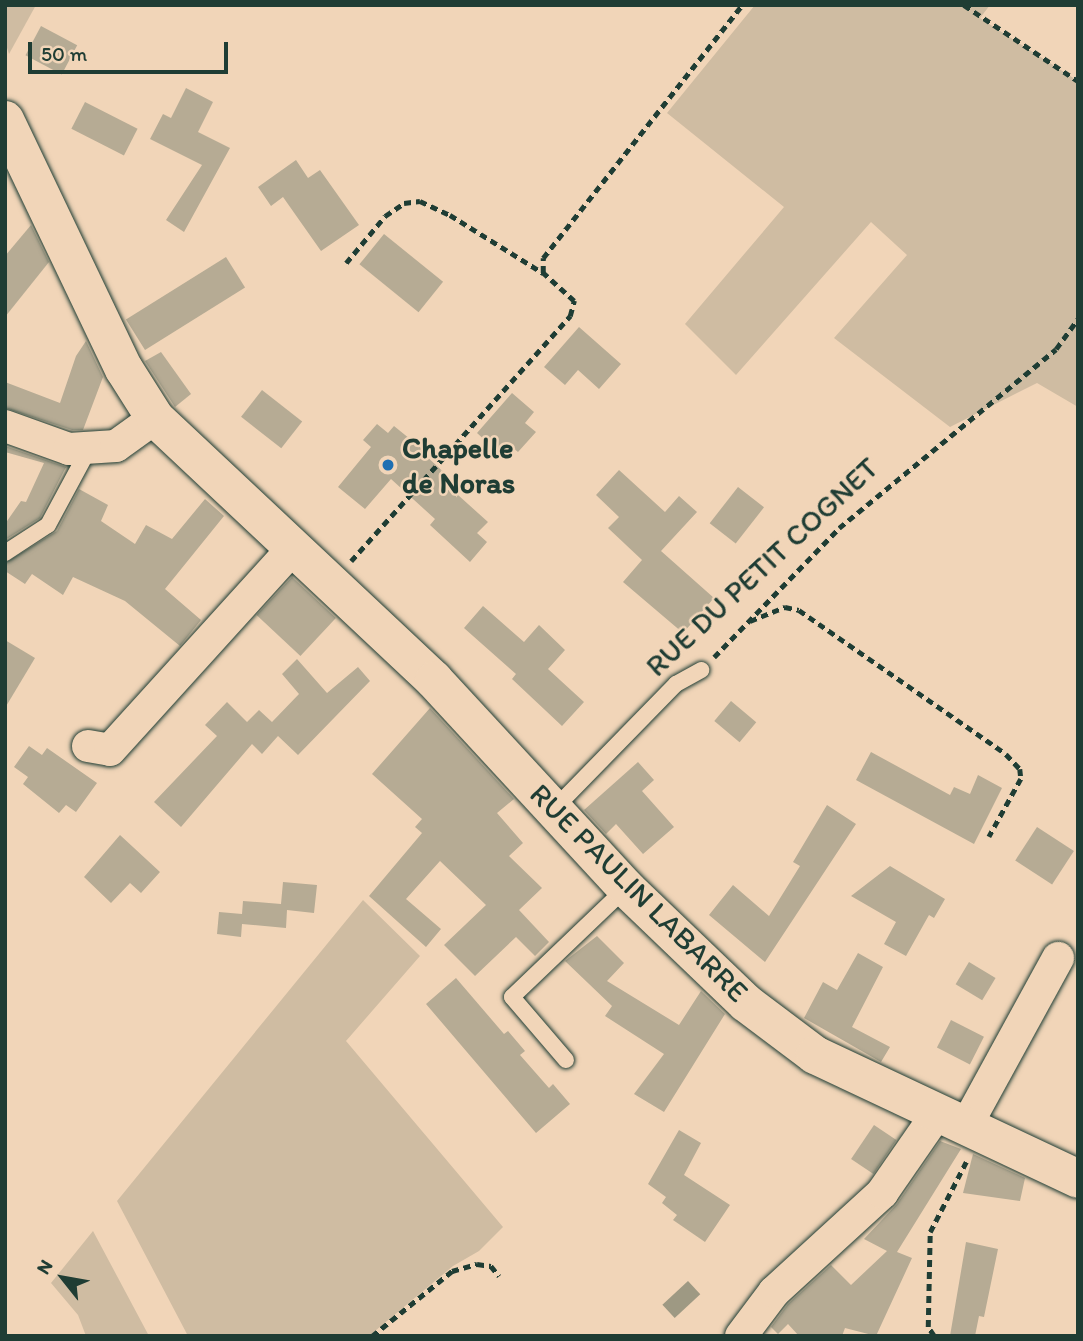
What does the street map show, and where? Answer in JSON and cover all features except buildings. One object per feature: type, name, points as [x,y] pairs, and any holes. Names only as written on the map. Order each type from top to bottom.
[{"type":"street","name":"RUE PAULIN LABARRE","points":[[5,120],[124,369],[155,418],[434,680],[626,888],[746,1003],[815,1055],[1078,1179]]},
{"type":"street","points":[[5,426],[69,449],[116,446],[155,418]]},
{"type":"street","points":[[88,746],[110,750],[294,547]]},
{"type":"street","points":[[741,1336],[774,1292],[961,1125],[1058,958]]},
{"type":"lane","points":[[5,553],[48,525],[90,447]]},
{"type":"lane","name":"RUE DU PETIT COGNET","points":[[554,808],[676,684],[701,670]]},
{"type":"lane","points":[[566,1060],[512,996],[626,888]]},
{"type":"path","points":[[543,273],[543,258],[742,5]]},
{"type":"path","points":[[964,5],[1078,81]]},
{"type":"path","points":[[331,582],[570,316],[574,301],[543,273],[450,215],[420,201],[404,203],[385,216],[346,263]]},
{"type":"path","name":"RUE DU PETIT COGNET","points":[[701,670],[839,528],[1056,349],[1078,319]]},
{"type":"path","points":[[745,623],[769,610],[785,607],[799,610],[1006,754],[1020,769],[1021,779],[989,837]]},
{"type":"path","points":[[934,1336],[928,1327],[930,1232],[961,1125]]},
{"type":"path","points":[[372,1336],[452,1271],[477,1264],[491,1266],[499,1276]]},
{"type":"shaded area","points":[[5,5],[36,5],[9,54],[5,41]]},
{"type":"shaded area","points":[[755,5],[990,5],[980,18],[1078,81],[1078,407],[1037,383],[950,427],[834,338],[907,255],[871,222],[736,375],[685,324],[784,207],[667,113]]},
{"type":"shaded area","points":[[363,900],[420,956],[346,1041],[503,1227],[479,1251],[453,1266],[369,1336],[188,1336],[117,1201]]},
{"type":"shaded area","points":[[93,1231],[149,1336],[86,1336],[78,1315],[51,1283]]},
{"type":"shaded area","points":[[688,1281],[700,1294],[675,1318],[662,1305]]},
{"type":"place","name":"Chapelle de Noras","points":[[388,465]]}]
